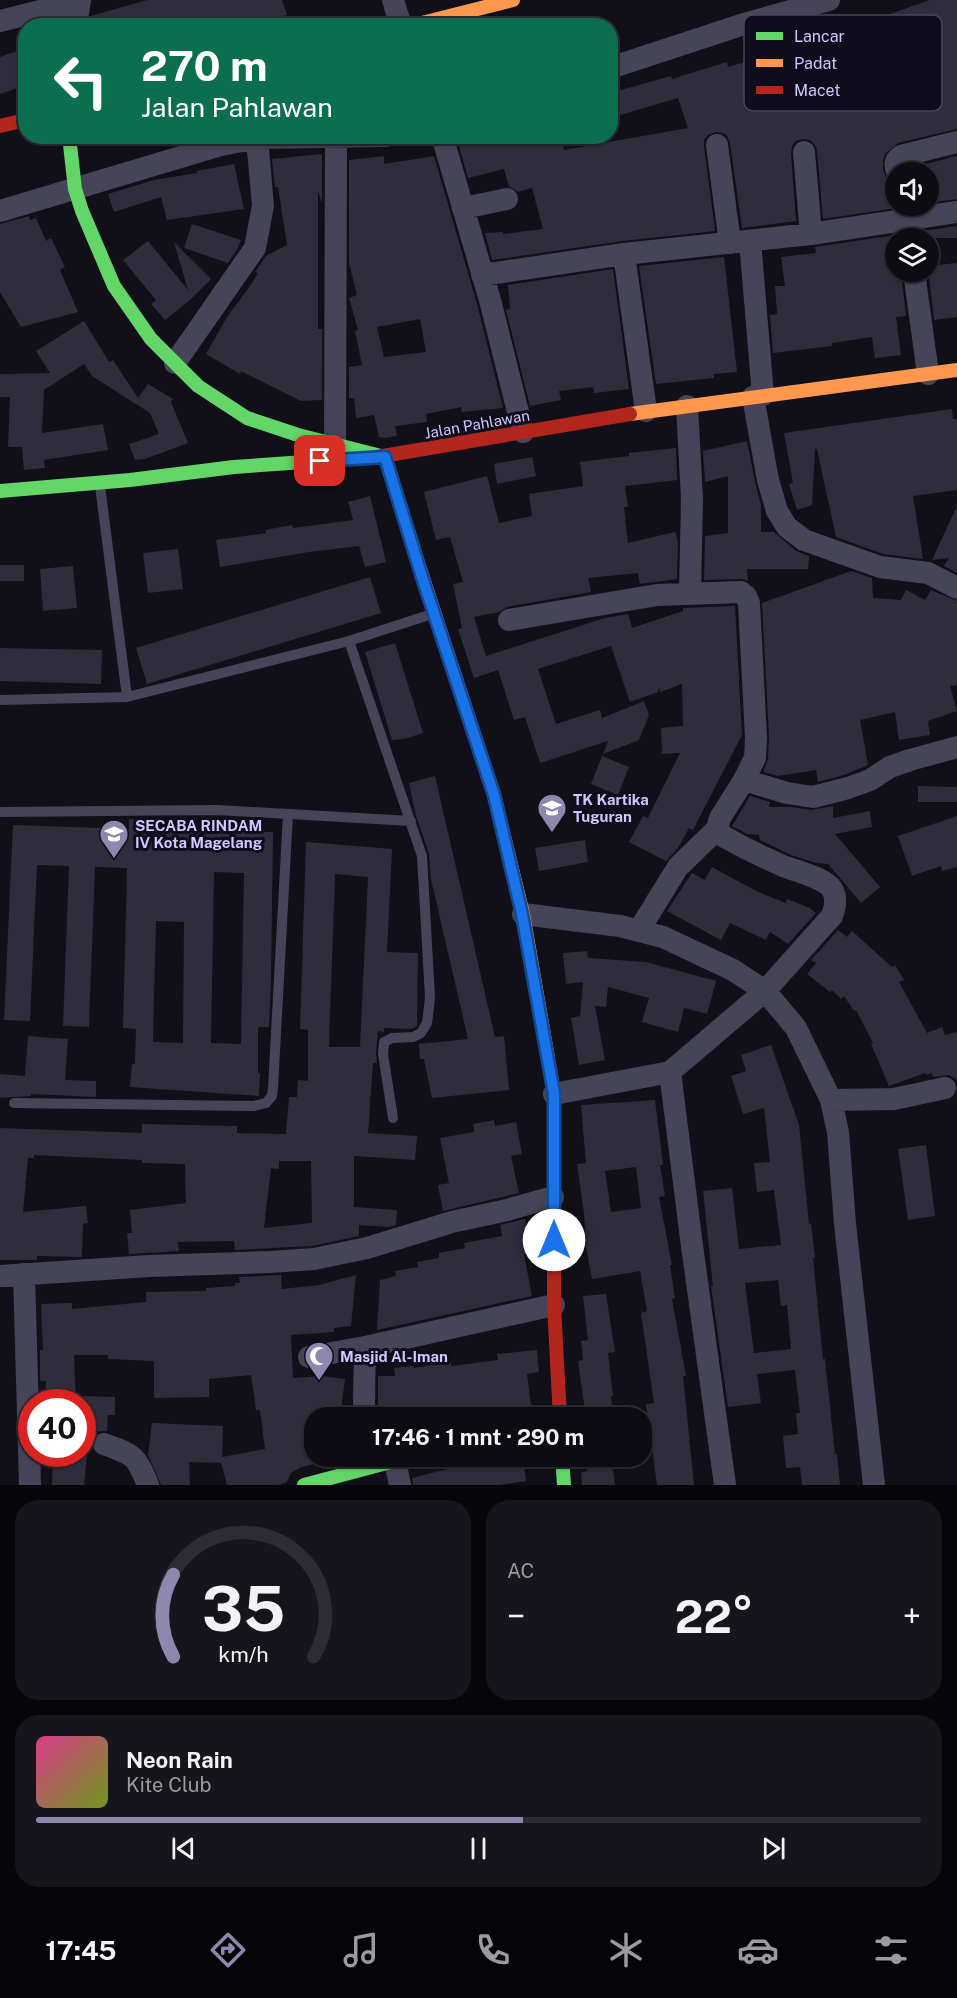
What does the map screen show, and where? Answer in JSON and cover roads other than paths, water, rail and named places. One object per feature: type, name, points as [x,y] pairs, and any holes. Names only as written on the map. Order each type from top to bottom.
[{"type":"main road","points":[[442,18],[513,0]]},
{"type":"main road","points":[[0,126],[18,122]]},
{"type":"main road","points":[[70,144],[75,189],[114,286],[151,339],[198,386],[247,418],[335,445],[385,457],[494,795],[522,914],[554,1094],[554,1305],[559,1407]]},
{"type":"main road","name":"Jalan Pahlawan","points":[[0,490],[99,483],[234,467],[385,457],[646,411],[957,370]]},
{"type":"main road","points":[[247,418],[253,435]]},
{"type":"main road","points":[[234,467],[250,454]]},
{"type":"main road","points":[[304,1485],[365,1467]]},
{"type":"main road","points":[[563,1467],[564,1485]]},
{"type":"street","points":[[0,21],[80,0],[77,18]]},
{"type":"street","points":[[393,0],[398,18]]},
{"type":"street","points":[[776,15],[829,0]]},
{"type":"street","points":[[618,65],[744,24]]},
{"type":"street","points":[[896,162],[901,156],[957,142]]},
{"type":"street","points":[[0,211],[227,144]]},
{"type":"street","points":[[175,363],[255,248],[263,206],[257,144]]},
{"type":"street","points":[[335,445],[336,144]]},
{"type":"street","points":[[444,144],[483,275],[523,432]]},
{"type":"street","points":[[717,145],[740,242],[768,480],[777,511],[787,527],[804,540],[880,567],[928,573],[957,588]]},
{"type":"street","points":[[804,152],[811,234]]},
{"type":"street","points":[[463,208],[507,199]]},
{"type":"street","points":[[483,275],[624,254],[811,234],[957,212]]},
{"type":"street","points":[[624,254],[646,411]]},
{"type":"street","points":[[915,282],[928,374]]},
{"type":"street","points":[[687,406],[692,499],[690,593]]},
{"type":"street","points":[[508,620],[657,595],[741,592],[749,603],[756,738],[754,758],[744,780],[720,818],[717,829],[678,867],[639,930]]},
{"type":"street","points":[[744,780],[787,793],[813,797],[870,780],[890,767],[910,760],[957,747]]},
{"type":"street","points":[[554,1094],[670,1072],[765,991],[832,916],[835,909],[832,890],[820,880],[780,865],[721,836],[717,829]]},
{"type":"street","points":[[522,914],[639,930],[663,937],[733,970],[765,991],[796,1028],[831,1100],[838,1132],[874,1485]]},
{"type":"street","points":[[670,1072],[725,1485]]},
{"type":"street","points":[[831,1100],[894,1099],[945,1088]]},
{"type":"street","points":[[0,1276],[314,1259],[367,1248],[452,1222],[553,1197]]},
{"type":"street","points":[[24,1274],[30,1485]]},
{"type":"street","points":[[309,1357],[365,1347],[554,1305]]},
{"type":"street","points":[[365,1347],[365,1407]]},
{"type":"street","points":[[104,1444],[135,1458],[148,1485]]},
{"type":"street","points":[[394,1467],[400,1485]]},
{"type":"lane","points":[[99,483],[127,697]]},
{"type":"lane","points":[[0,700],[127,697],[349,641],[434,614]]},
{"type":"lane","points":[[349,641],[422,856],[430,998],[427,1023],[421,1033],[413,1037],[392,1038],[384,1042],[383,1054],[393,1118]]},
{"type":"lane","points":[[0,812],[217,810],[411,821]]},
{"type":"lane","points":[[14,1103],[254,1106],[266,1103],[272,1096],[273,1088],[288,814]]},
{"type":"place","name":"TK Kartika Tuguran","points":[[552,834]]},
{"type":"place","name":"SECABA RINDAM IV Kota Magelang","points":[[114,860]]},
{"type":"place","name":"Masjid Al-Iman","points":[[319,1382]]}]
